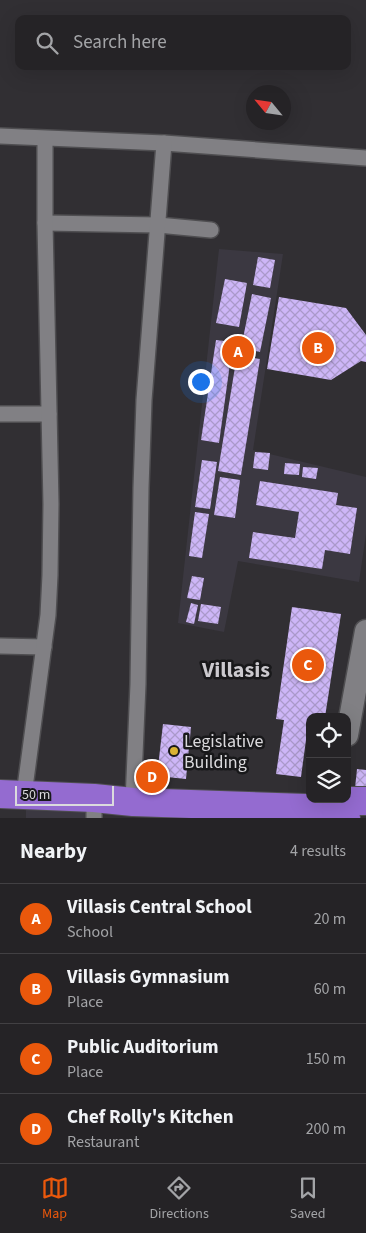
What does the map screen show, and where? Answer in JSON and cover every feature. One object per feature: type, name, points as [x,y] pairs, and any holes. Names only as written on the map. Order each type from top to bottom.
[{"type":"highway","points":[[12,795],[94,808],[133,802],[340,809],[348,800],[366,801]]},
{"type":"main road","points":[[351,714],[366,631]]},
{"type":"street","points":[[0,136],[164,143],[366,158]]},
{"type":"street","points":[[12,795],[44,647],[48,615],[50,575],[49,414],[45,139]]},
{"type":"street","points":[[133,802],[138,684],[140,488],[145,390],[164,143]]},
{"type":"street","points":[[45,223],[158,225],[211,230]]},
{"type":"street","points":[[0,414],[49,414]]},
{"type":"street","points":[[0,646],[44,647]]},
{"type":"shaded area","points":[[219,249],[283,254],[253,450],[366,477],[366,534],[359,582],[238,561],[224,632],[178,623]]},
{"type":"shaded area","points":[[26,808],[88,811],[87,818],[26,818]]},
{"type":"building","points":[[258,257],[275,260],[270,288],[253,285]]},
{"type":"building","points":[[225,279],[247,283],[239,327],[216,323]]},
{"type":"building","points":[[252,294],[271,298],[260,352],[241,348]]},
{"type":"building","points":[[279,297],[346,308],[366,335],[366,362],[361,361],[331,380],[267,369]]},
{"type":"building","points":[[216,340],[233,342],[219,443],[201,440]]},
{"type":"building","points":[[237,355],[260,359],[241,475],[218,471]]},
{"type":"building","points":[[255,452],[270,453],[268,470],[253,468]]},
{"type":"building","points":[[202,460],[217,462],[210,509],[195,507]]},
{"type":"building","points":[[285,463],[300,464],[299,475],[284,474]]},
{"type":"building","points":[[303,467],[318,468],[316,479],[302,477]]},
{"type":"building","points":[[220,477],[240,480],[235,518],[214,515]]},
{"type":"building","points":[[260,481],[338,493],[336,505],[357,508],[350,554],[325,550],[322,569],[249,558],[253,532],[295,538],[299,512],[256,505]]},
{"type":"building","points":[[195,512],[209,514],[202,558],[189,556]]},
{"type":"building","points":[[192,576],[204,578],[200,600],[187,598]]},
{"type":"building","points":[[191,603],[198,605],[194,624],[186,622]]},
{"type":"building","points":[[201,604],[221,607],[218,624],[198,621]]},
{"type":"building","points":[[292,607],[341,614],[326,713],[306,713],[306,740],[301,777],[276,774],[284,720],[276,719]]},
{"type":"building","name":"Legislative Building","points":[[163,724],[191,727],[186,779],[157,776]]},
{"type":"building","points":[[138,760],[157,761],[156,782],[138,781]]},
{"type":"building","points":[[357,769],[366,770],[366,788],[355,788]]},
{"type":"place","name":"Villasis Gymnasium","points":[[318,348]]},
{"type":"place","name":"Villasis Central School","points":[[238,352]]},
{"type":"place","name":"Public Auditorium","points":[[308,665]]},
{"type":"place","name":"Legislative Building","points":[[174,751]]},
{"type":"place","name":"Chef Rolly's Kitchen","points":[[152,777]]},
{"type":"district","name":"Villasis","points":[[236,669]]}]
